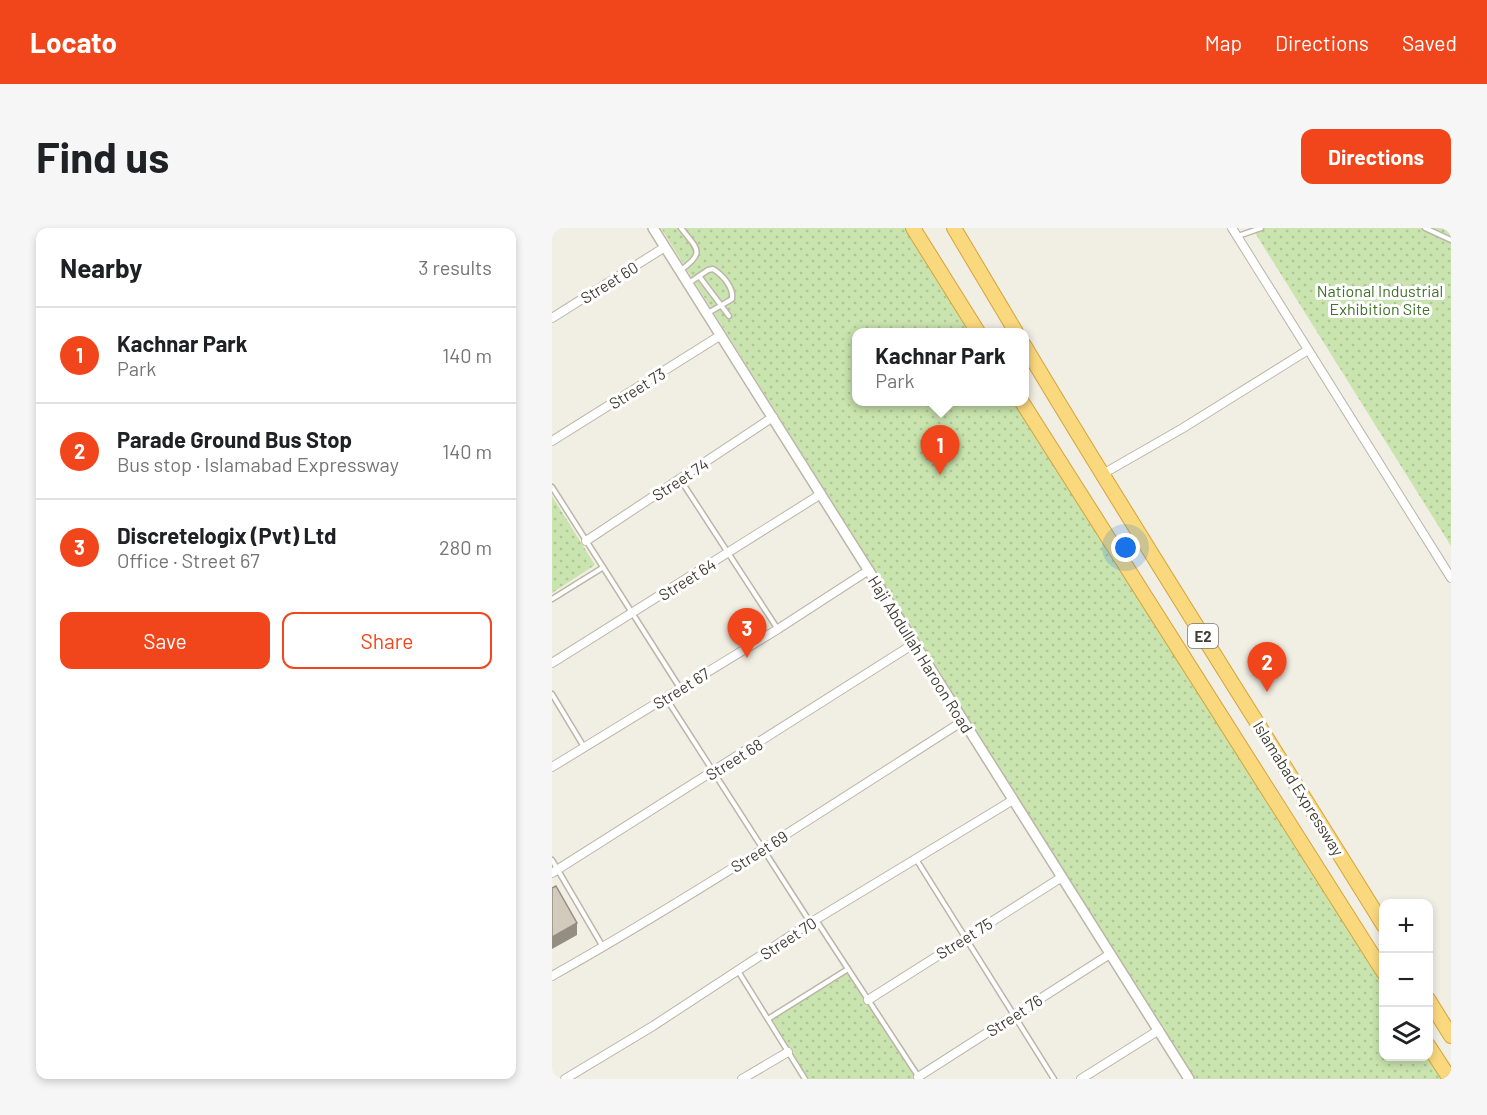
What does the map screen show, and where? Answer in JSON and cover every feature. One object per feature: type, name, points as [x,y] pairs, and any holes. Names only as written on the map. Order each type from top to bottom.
[{"type":"highway","points":[[913,228],[975,328]]},
{"type":"highway","points":[[954,228],[1013,328]]},
{"type":"highway","name":"Islamabad Expressway","points":[[1029,353],[1101,475],[1268,738],[1379,919]]},
{"type":"highway","name":"Islamabad Expressway","points":[[1025,406],[1379,968]]},
{"type":"highway","points":[[1433,1007],[1451,1036]]},
{"type":"highway","points":[[1433,1053],[1450,1079]]},
{"type":"street","name":"Haji Abdullah Haroon Road","points":[[653,228],[1189,1079]]},
{"type":"street","points":[[1232,228],[1451,578]]},
{"type":"street","name":"Street 60","points":[[552,318],[665,246]]},
{"type":"street","name":"Street 73","points":[[552,441],[721,334]]},
{"type":"street","points":[[1101,475],[1183,428],[1308,350]]},
{"type":"street","name":"Street 74","points":[[586,541],[773,417]]},
{"type":"street","name":"Street 64","points":[[552,663],[821,494]]},
{"type":"street","name":"Street 67","points":[[552,767],[778,629],[869,570]]},
{"type":"street","name":"Street 68","points":[[555,871],[915,643]]},
{"type":"street","name":"Street 69","points":[[552,976],[762,849],[963,721]]},
{"type":"street","name":"Street 70","points":[[565,1079],[653,1026],[813,921],[1014,800]]},
{"type":"street","name":"Street 75","points":[[868,1000],[1062,877]]},
{"type":"street","name":"Street 76","points":[[919,1078],[1110,954]]},
{"type":"street","points":[[1081,1079],[1159,1030]]},
{"type":"street","points":[[742,1079],[788,1052]]},
{"type":"lane","points":[[680,270],[694,261],[697,252],[681,228]]},
{"type":"lane","points":[[1238,237],[1262,228]]},
{"type":"lane","points":[[1425,228],[1451,240]]},
{"type":"lane","points":[[688,283],[711,269],[716,270],[732,290],[732,299],[708,314]]},
{"type":"lane","points":[[699,276],[729,316]]},
{"type":"lane","points":[[680,479],[778,629]]},
{"type":"lane","points":[[552,487],[680,688]]},
{"type":"lane","points":[[552,599],[602,567]]},
{"type":"lane","points":[[552,694],[584,747]]},
{"type":"lane","points":[[666,698],[762,849],[848,969],[919,1078]]},
{"type":"lane","points":[[916,859],[1054,1079]]},
{"type":"lane","points":[[552,860],[555,871],[603,947]]},
{"type":"lane","points":[[768,1019],[848,969]]},
{"type":"lane","points":[[738,971],[805,1079]]},
{"type":"green space","points":[[661,228],[908,228],[971,328],[852,328],[852,406],[1021,406],[1379,969],[1379,1061],[1433,1061],[1450,1079],[1192,1079]]},
{"type":"green space","name":"National Industrial Exhibition Site","points":[[1252,228],[1451,228],[1451,546]]},
{"type":"green space","points":[[552,496],[595,565],[552,593]]},
{"type":"green space","points":[[847,972],[916,1079],[808,1079],[772,1019]]},
{"type":"building","points":[[556,886],[577,923],[552,937],[552,888]]},
{"type":"place","name":"Kachnar Park","points":[[940,475]]},
{"type":"place","name":"Discretelogix (Pvt) Ltd","points":[[747,658]]},
{"type":"place","name":"Parade Ground Bus Stop","points":[[1267,692]]}]
